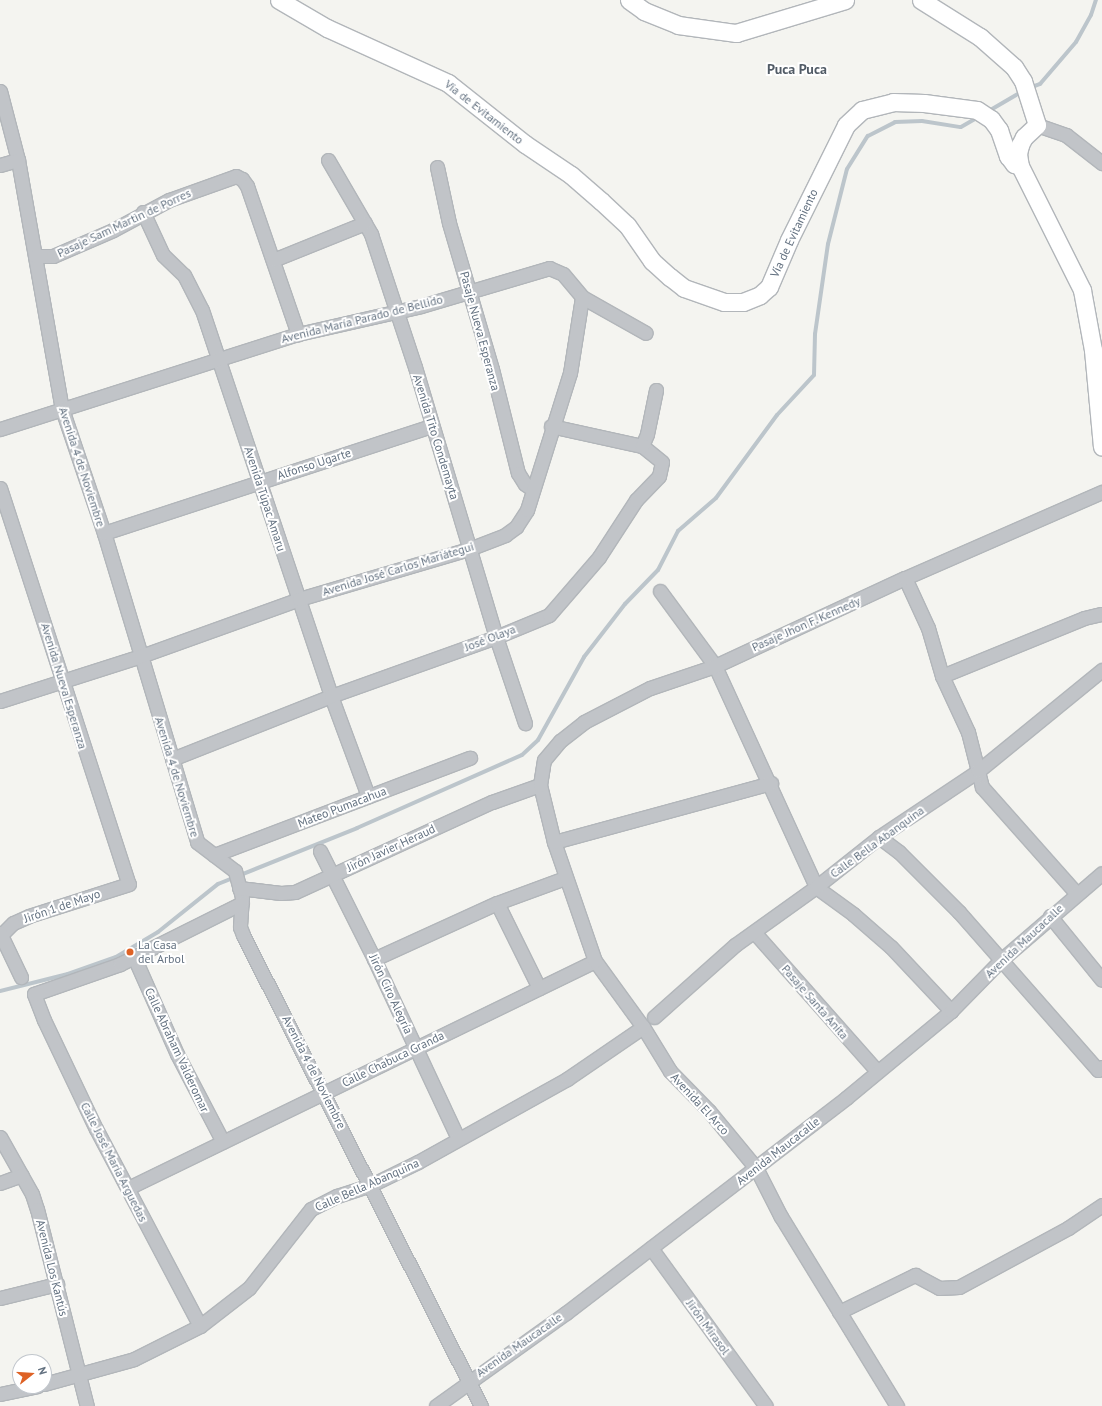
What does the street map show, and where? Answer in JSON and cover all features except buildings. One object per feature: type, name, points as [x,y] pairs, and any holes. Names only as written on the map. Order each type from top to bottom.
[{"type":"main road","name":"Vía de Evitamiento","points":[[279,0],[327,28],[448,83],[525,144],[571,175],[602,201],[628,225],[652,261],[670,277],[684,288],[724,302],[742,302],[760,295],[769,288],[789,240],[851,117],[862,110],[893,102],[924,103],[984,115],[999,130],[1008,156],[1014,164],[1020,166],[1082,290],[1093,350],[1102,447]]},
{"type":"main road","points":[[630,0],[644,12],[672,23],[702,30],[736,34],[845,0]]},
{"type":"main road","points":[[921,0],[980,37],[1014,67],[1023,81],[1037,125],[1024,137],[1020,145],[1018,154],[1020,166]]},
{"type":"street","name":"Avenida 4 de Noviembre","points":[[0,91],[18,160],[62,409],[104,533],[197,842],[235,871],[242,902],[240,927],[243,935],[371,1185],[481,1406]]},
{"type":"street","points":[[1037,125],[1066,135],[1102,162]]},
{"type":"street","points":[[0,165],[18,160]]},
{"type":"street","name":"Avenida Tito Condemayta","points":[[328,160],[365,223],[376,248],[496,637],[525,723]]},
{"type":"street","name":"Pasaje Nueva Esperanza","points":[[437,167],[449,223],[470,292],[518,473],[525,484],[532,489]]},
{"type":"street","name":"Pasaje Sam Martìn de Porres","points":[[35,256],[53,256],[113,230],[144,212],[170,200],[236,176],[242,179],[247,186],[273,260]]},
{"type":"street","name":"Avenida Túpac Amaru","points":[[144,212],[163,255],[184,275],[194,291],[219,357],[259,482],[331,696],[368,796]]},
{"type":"street","points":[[298,334],[273,260],[365,223]]},
{"type":"street","name":"Avenida María Parado de Bellido","points":[[0,429],[219,357],[298,334],[470,292],[549,268],[563,274],[582,297],[646,333]]},
{"type":"street","name":"Avenida José Carlos Mariátegui","points":[[0,701],[141,656],[299,599],[469,549],[505,535],[516,527],[527,510],[551,426],[570,373],[582,297]]},
{"type":"street","points":[[551,426],[642,446],[647,434],[656,390]]},
{"type":"street","name":"Alfonso Ugarte","points":[[104,533],[432,426]]},
{"type":"street","name":"José Olaya","points":[[172,759],[331,696],[496,637],[549,615],[600,557],[636,500],[660,476],[662,462],[658,457],[642,446]]},
{"type":"street","name":"Avenida Nueva Esperanza","points":[[0,488],[129,884]]},
{"type":"street","name":"Pasaje Jhon F. Kennedy","points":[[540,785],[544,760],[560,741],[584,722],[650,688],[715,666],[904,578],[1102,492]]},
{"type":"street","points":[[904,578],[928,628],[942,676],[968,732],[982,787],[1076,893]]},
{"type":"street","points":[[660,591],[715,666],[771,783],[816,887],[854,914],[891,947],[951,1012]]},
{"type":"street","points":[[942,676],[1070,624],[1102,614]]},
{"type":"street","name":"Calle Bella Abanquina","points":[[654,1017],[736,945],[816,887],[878,837],[978,771],[1102,670]]},
{"type":"street","name":"Mateo Pumacahua","points":[[214,856],[470,758]]},
{"type":"street","points":[[554,842],[771,783]]},
{"type":"street","name":"Avenida El Arco","points":[[540,785],[554,842],[565,878],[595,961],[643,1027],[670,1071],[709,1111],[756,1168],[781,1217],[897,1406]]},
{"type":"street","name":"Jirón Javier Heraud","points":[[239,887],[281,893],[295,892],[332,876],[381,850],[485,805],[540,785]]},
{"type":"street","points":[[878,837],[899,852],[1001,960],[1100,1069]]},
{"type":"street","name":"Jirón Ciro Alegría","points":[[320,851],[374,959],[458,1138]]},
{"type":"street","name":"Avenida Maucacalle","points":[[436,1406],[566,1313],[846,1098],[877,1071],[951,1012],[1001,960],[1076,893],[1102,873]]},
{"type":"street","points":[[374,959],[497,903],[565,878]]},
{"type":"street","name":"Jirón 1 de Mayo","points":[[0,935],[13,923],[29,916],[129,884]]},
{"type":"street","points":[[134,957],[242,902]]},
{"type":"street","points":[[497,903],[539,988]]},
{"type":"street","points":[[1050,916],[1102,980]]},
{"type":"street","name":"Pasaje Santa Anita","points":[[754,932],[877,1071]]},
{"type":"street","points":[[0,935],[21,977]]},
{"type":"street","name":"Calle José María Arguedas","points":[[134,957],[74,982],[34,994],[53,1040],[200,1326]]},
{"type":"street","name":"Calle Abraham Valderomar","points":[[134,957],[177,1054],[223,1142]]},
{"type":"street","name":"Calle Chabuca Granda","points":[[128,1188],[595,961]]},
{"type":"street","name":"Calle Bella Abanquina","points":[[52,1382],[148,1354],[200,1326],[249,1288],[311,1209],[337,1196],[371,1185],[396,1174],[458,1138],[567,1079],[643,1027]]},
{"type":"street","name":"Avenida Los Kantús","points":[[0,1137],[22,1175],[37,1208],[86,1406]]},
{"type":"street","points":[[0,1183],[22,1175]]},
{"type":"street","points":[[839,1312],[916,1275],[939,1288],[959,1287],[1068,1228],[1102,1205]]},
{"type":"street","name":"Jirón Mirasol","points":[[651,1248],[766,1406]]},
{"type":"street","points":[[0,1298],[57,1284]]},
{"type":"street","points":[[0,1394],[12,1391]]},
{"type":"waterway","points":[[1029,88],[1040,84],[1076,42],[1091,15],[1096,0]]},
{"type":"waterway","points":[[987,112],[1023,91]]},
{"type":"waterway","points":[[0,991],[68,974],[116,957],[158,932],[218,884],[357,828],[522,755],[538,740],[584,657],[625,604],[658,570],[678,531],[716,498],[777,415],[814,375],[815,334],[828,244],[847,169],[868,136],[895,122],[922,121],[961,127],[980,116]]},
{"type":"place","name":"La Casa del Arbol","points":[[130,952]]},
{"type":"district","name":"Puca Puca","points":[[797,69]]}]
